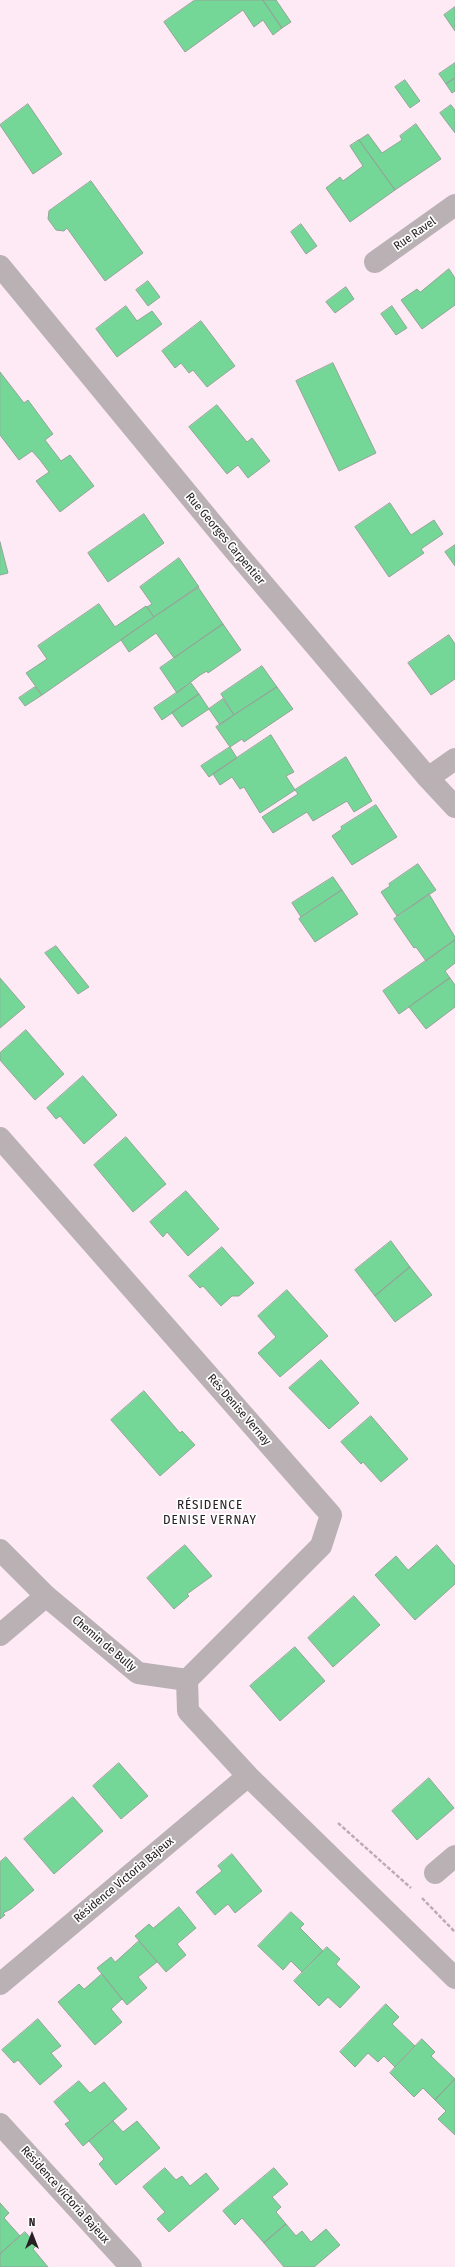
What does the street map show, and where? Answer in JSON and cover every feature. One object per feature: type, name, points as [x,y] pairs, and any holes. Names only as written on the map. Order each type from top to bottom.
[{"type":"street","name":"Rue Ravel","points":[[375,262],[455,205]]},
{"type":"street","name":"Rue Georges Carpentier","points":[[0,266],[224,538],[428,778],[455,807]]},
{"type":"street","points":[[428,778],[455,759]]},
{"type":"street","name":"Rés Denise Vernay","points":[[0,1138],[331,1515],[321,1546],[187,1680]]},
{"type":"street","name":"Chemin de Bully","points":[[0,1550],[46,1596],[138,1673],[187,1680]]},
{"type":"street","points":[[0,1635],[46,1596]]},
{"type":"street","points":[[187,1680],[188,1711],[248,1776],[455,1978]]},
{"type":"street","name":"Résidence Victoria Bajeux","points":[[0,1984],[248,1776]]},
{"type":"street","points":[[435,1873],[455,1856]]},
{"type":"street","name":"Résidence Victoria Bajeux","points":[[0,2124],[131,2267]]},
{"type":"building","points":[[195,0],[263,0],[282,28],[273,35],[263,20],[254,27],[243,10],[185,52],[164,22]]},
{"type":"building","points":[[263,0],[276,0],[291,22],[282,28]]},
{"type":"building","points":[[455,7],[455,31],[444,15]]},
{"type":"building","points":[[455,63],[455,78],[446,84],[439,74]]},
{"type":"building","points":[[455,78],[455,91],[452,93],[446,84]]},
{"type":"building","points":[[405,80],[420,101],[410,108],[395,87]]},
{"type":"building","points":[[28,104],[62,154],[33,174],[0,125]]},
{"type":"building","points":[[451,105],[455,110],[455,133],[440,113]]},
{"type":"building","points":[[416,124],[441,159],[395,190],[359,140],[368,134],[382,153],[402,140],[400,136]]},
{"type":"building","points":[[359,140],[395,190],[350,222],[326,188],[340,177],[343,181],[363,166],[350,146]]},
{"type":"building","points":[[91,181],[143,253],[105,281],[67,228],[64,231],[56,230],[48,219],[49,211]]},
{"type":"building","points":[[301,224],[317,246],[306,254],[291,232]]},
{"type":"building","points":[[449,269],[455,278],[455,305],[422,329],[401,300],[417,289],[420,292]]},
{"type":"building","points":[[148,281],[160,297],[148,306],[136,290]]},
{"type":"building","points":[[346,287],[354,299],[335,313],[326,302]]},
{"type":"building","points":[[126,306],[137,321],[152,311],[162,324],[117,357],[96,329]]},
{"type":"building","points":[[392,306],[407,328],[396,335],[381,314]]},
{"type":"building","points":[[201,321],[235,366],[207,387],[193,370],[189,373],[181,363],[175,368],[162,351]]},
{"type":"building","points":[[333,363],[376,453],[339,471],[296,381]]},
{"type":"building","points":[[0,372],[24,403],[28,400],[53,434],[45,440],[61,461],[70,455],[94,486],[60,512],[36,481],[49,472],[40,460],[32,451],[19,460],[0,435]]},
{"type":"building","points":[[217,405],[247,442],[252,438],[270,461],[248,478],[238,465],[227,474],[189,427]]},
{"type":"building","points":[[390,503],[411,535],[434,520],[443,534],[421,549],[424,553],[389,577],[355,527]]},
{"type":"building","points":[[144,514],[164,543],[108,582],[88,553]]},
{"type":"building","points":[[0,542],[8,573],[0,575]]},
{"type":"building","points":[[455,545],[455,566],[445,552]]},
{"type":"building","points":[[179,558],[199,587],[154,617],[147,607],[152,604],[140,587]]},
{"type":"building","points":[[198,587],[223,624],[174,658],[156,633],[129,652],[121,640]]},
{"type":"building","points":[[99,604],[115,627],[146,606],[154,617],[42,695],[26,673],[47,659],[38,646]]},
{"type":"building","points":[[223,624],[241,650],[208,673],[207,671],[200,675],[177,693],[160,668]]},
{"type":"building","points":[[449,635],[455,644],[455,679],[431,695],[408,663]]},
{"type":"building","points":[[262,666],[277,687],[234,715],[221,694]]},
{"type":"building","points":[[191,683],[199,694],[162,720],[154,708]]},
{"type":"building","points":[[35,687],[42,695],[25,706],[19,698]]},
{"type":"building","points":[[277,687],[293,709],[244,742],[242,739],[230,747],[216,727]]},
{"type":"building","points":[[199,694],[209,709],[182,727],[172,713]]},
{"type":"building","points":[[223,699],[234,715],[220,725],[209,709]]},
{"type":"building","points":[[271,735],[294,772],[286,776],[295,790],[260,813],[244,787],[240,789],[232,777],[220,785],[213,774]]},
{"type":"building","points":[[230,747],[237,758],[209,777],[201,766]]},
{"type":"building","points":[[346,757],[372,801],[354,812],[347,801],[313,821],[307,812],[273,833],[262,817],[298,794],[295,790]]},
{"type":"building","points":[[376,805],[397,837],[352,865],[332,836],[342,829],[341,827]]},
{"type":"building","points":[[418,864],[436,890],[397,916],[381,892],[390,886],[389,884]]},
{"type":"building","points":[[333,877],[342,890],[301,917],[292,903]]},
{"type":"building","points":[[342,890],[358,914],[315,942],[299,919]]},
{"type":"building","points":[[429,894],[455,937],[455,940],[426,961],[416,947],[414,948],[394,919]]},
{"type":"building","points":[[455,940],[455,963],[445,971],[450,978],[399,1014],[383,991]]},
{"type":"building","points":[[56,946],[89,987],[78,994],[45,953]]},
{"type":"building","points":[[0,978],[25,1007],[0,1028]]},
{"type":"building","points":[[450,978],[455,985],[455,1007],[426,1029],[409,1007]]},
{"type":"building","points":[[26,1030],[64,1074],[35,1100],[0,1060],[0,1053]]},
{"type":"building","points":[[83,1076],[117,1115],[84,1144],[60,1116],[56,1119],[47,1108]]},
{"type":"building","points":[[126,1137],[166,1184],[133,1212],[94,1165]]},
{"type":"building","points":[[186,1191],[219,1229],[188,1256],[167,1232],[163,1237],[150,1222]]},
{"type":"building","points":[[391,1241],[410,1267],[375,1296],[355,1270]]},
{"type":"building","points":[[222,1247],[254,1283],[239,1296],[232,1296],[221,1306],[203,1286],[200,1288],[189,1276]]},
{"type":"building","points":[[410,1267],[432,1295],[395,1322],[375,1296]]},
{"type":"building","points":[[287,1290],[328,1336],[280,1377],[258,1353],[276,1337],[258,1316]]},
{"type":"building","points":[[321,1360],[359,1403],[329,1429],[289,1388]]},
{"type":"building","points":[[144,1391],[180,1433],[182,1431],[195,1445],[160,1476],[111,1420]]},
{"type":"building","points":[[371,1416],[408,1459],[381,1482],[363,1462],[361,1464],[341,1442]]},
{"type":"building","points":[[185,1545],[212,1576],[187,1594],[189,1596],[174,1609],[147,1578]]},
{"type":"building","points":[[437,1545],[455,1566],[455,1584],[415,1620],[375,1575],[396,1556],[408,1570]]},
{"type":"building","points":[[354,1596],[380,1625],[333,1667],[308,1638]]},
{"type":"building","points":[[295,1647],[325,1681],[280,1721],[250,1686]]},
{"type":"building","points":[[119,1763],[148,1796],[121,1819],[93,1786]]},
{"type":"building","points":[[429,1778],[454,1808],[417,1840],[392,1811]]},
{"type":"building","points":[[73,1797],[103,1831],[54,1874],[24,1839]]},
{"type":"building","points":[[232,1854],[262,1891],[235,1913],[228,1904],[215,1915],[196,1892],[222,1871],[218,1866]]},
{"type":"building","points":[[6,1857],[34,1890],[11,1909],[3,1913],[5,1915],[0,1919],[0,1862]]},
{"type":"building","points":[[179,1907],[196,1928],[177,1944],[186,1955],[166,1972],[135,1936],[149,1924],[153,1928]]},
{"type":"building","points":[[291,1912],[304,1924],[300,1928],[323,1951],[302,1972],[291,1961],[283,1970],[258,1946]]},
{"type":"building","points":[[139,1941],[157,1962],[138,1977],[147,1988],[127,2005],[97,1968],[111,1957],[115,1962]]},
{"type":"building","points":[[327,1947],[340,1959],[336,1964],[360,1987],[340,2008],[328,1997],[319,2006],[294,1981]]},
{"type":"building","points":[[102,1974],[122,1999],[111,2009],[122,2022],[95,2045],[58,2002],[79,1984],[84,1989]]},
{"type":"building","points":[[386,2004],[399,2017],[392,2024],[415,2046],[395,2067],[384,2056],[378,2062],[368,2053],[355,2067],[340,2052]]},
{"type":"building","points":[[38,2019],[61,2046],[51,2053],[62,2066],[40,2085],[18,2060],[14,2063],[2,2050]]},
{"type":"building","points":[[422,2039],[435,2052],[431,2056],[455,2079],[435,2100],[423,2088],[414,2097],[390,2073]]},
{"type":"building","points":[[455,2079],[455,2135],[438,2119],[446,2111],[435,2100]]},
{"type":"building","points":[[79,2081],[90,2093],[104,2082],[127,2109],[83,2146],[65,2124],[70,2121],[54,2102]]},
{"type":"building","points":[[113,2121],[123,2132],[137,2121],[160,2148],[116,2185],[99,2164],[104,2159],[89,2141]]},
{"type":"building","points":[[165,2168],[176,2180],[182,2176],[190,2186],[206,2173],[219,2189],[169,2232],[157,2219],[165,2212],[143,2187]]},
{"type":"building","points":[[274,2168],[288,2184],[272,2197],[281,2207],[276,2212],[286,2224],[264,2243],[242,2218],[235,2225],[223,2211]]},
{"type":"building","points":[[0,2203],[9,2213],[4,2218],[20,2236],[0,2254]]},
{"type":"building","points":[[286,2224],[296,2236],[302,2231],[311,2242],[326,2229],[340,2245],[314,2267],[284,2267],[264,2243]]},
{"type":"building","points":[[25,2232],[37,2245],[33,2249],[48,2267],[0,2267],[0,2254]]},
{"type":"district","name":"RÉSIDENCE DENISE VERNAY","points":[[210,1512]]}]
